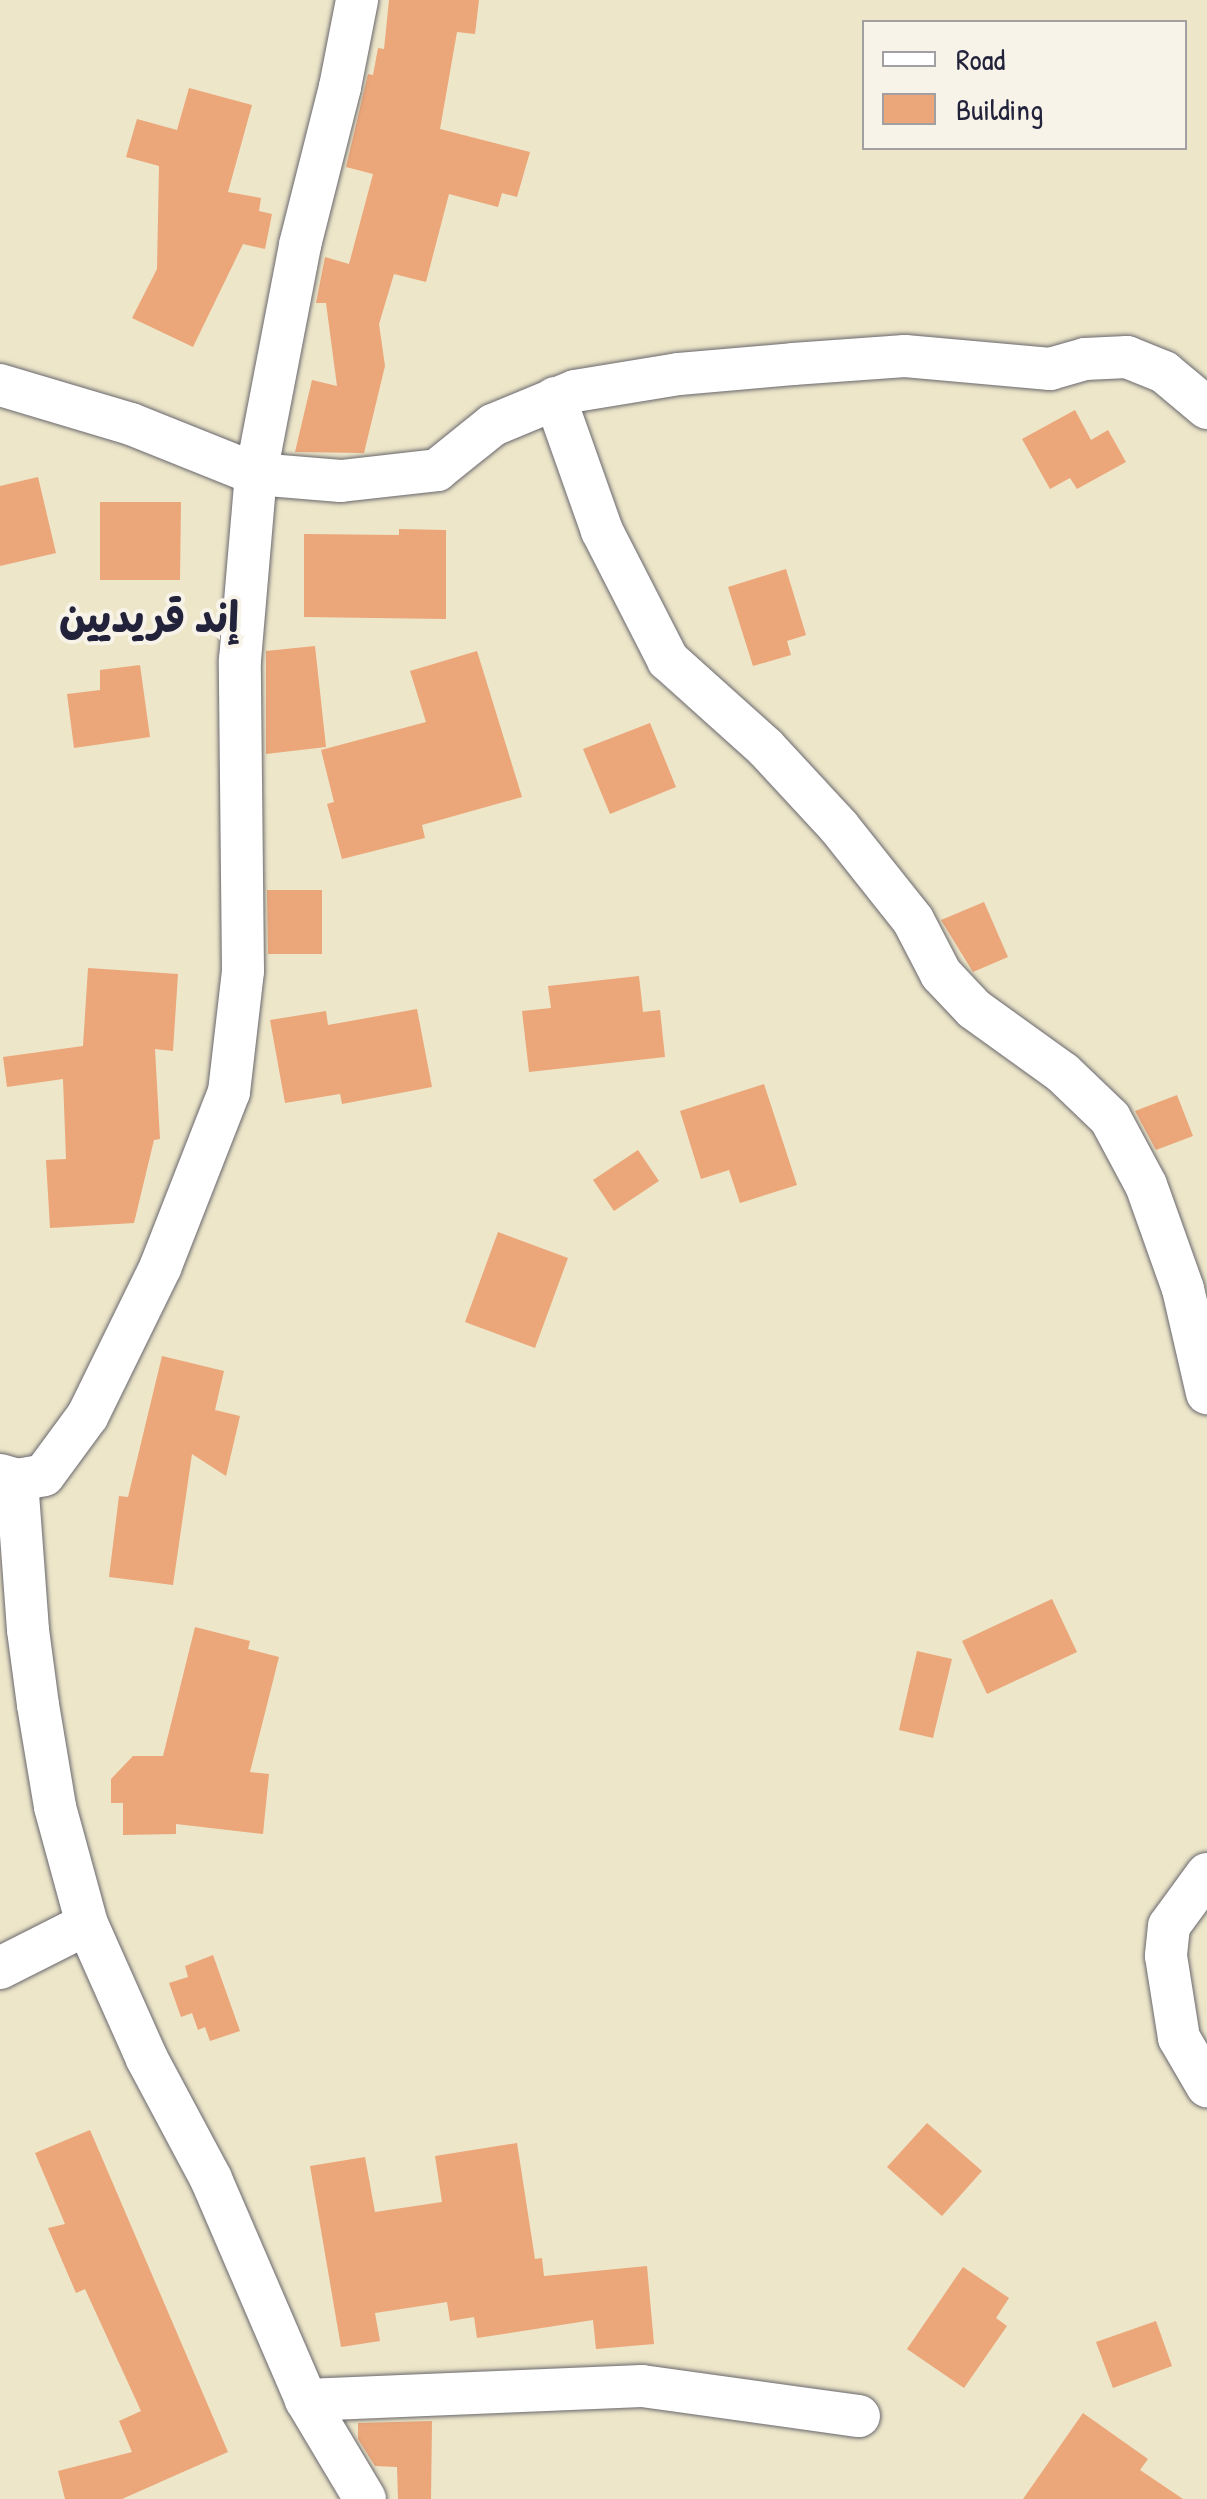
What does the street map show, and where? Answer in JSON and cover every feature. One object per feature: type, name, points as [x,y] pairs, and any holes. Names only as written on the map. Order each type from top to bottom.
[{"type":"street","points":[[356,0],[340,86],[300,246],[256,474],[240,660],[242,971],[230,1092],[160,1268],[88,1415],[44,1475],[9,1478],[55,1807],[87,1924],[147,2059],[211,2179],[306,2400],[366,2499]]},
{"type":"street","points":[[0,385],[130,424],[256,474],[341,481],[437,470],[493,425],[555,398],[679,374],[905,356],[1050,369],[1084,359],[1127,357],[1164,372],[1207,408]]},
{"type":"street","points":[[555,398],[602,531],[668,660],[752,735],[839,827],[913,920],[941,974],[974,1009],[1064,1072],[1110,1118],[1146,1185],[1183,1289],[1207,1394]]},
{"type":"street","points":[[1207,1874],[1169,1926],[1166,1956],[1179,2038],[1207,2086]]},
{"type":"street","points":[[0,1968],[87,1924]]},
{"type":"street","points":[[306,2400],[642,2386],[859,2416]]},
{"type":"building","points":[[389,0],[479,0],[475,34],[457,32],[440,129],[530,152],[517,197],[502,193],[498,207],[449,194],[426,282],[394,274],[379,324],[385,366],[364,453],[295,452],[312,380],[337,386],[326,303],[316,303],[325,257],[349,264],[373,174],[346,167],[368,74],[373,75],[378,48],[384,49]]},
{"type":"building","points":[[189,88],[252,105],[228,192],[261,198],[259,211],[272,214],[265,249],[243,244],[193,347],[132,318],[157,269],[159,166],[126,157],[137,119],[177,130]]},
{"type":"building","points":[[1075,410],[1091,440],[1108,430],[1126,462],[1077,489],[1070,478],[1050,489],[1022,439]]},
{"type":"building","points":[[38,477],[56,553],[0,566],[0,486]]},
{"type":"building","points":[[100,502],[181,502],[180,580],[100,580]]},
{"type":"building","points":[[399,529],[446,530],[446,619],[304,617],[304,534],[399,535]]},
{"type":"building","points":[[786,569],[806,635],[787,641],[791,655],[753,666],[728,587]]},
{"type":"building","points":[[315,646],[326,747],[266,754],[266,651]]},
{"type":"building","points":[[477,651],[522,797],[422,825],[425,838],[342,859],[327,804],[334,802],[321,750],[426,722],[410,671]]},
{"type":"building","points":[[140,665],[150,737],[74,748],[67,694],[100,690],[100,670]]},
{"type":"building","points":[[650,723],[676,787],[610,814],[583,749]]},
{"type":"building","points":[[267,890],[322,890],[322,954],[268,954]]},
{"type":"building","points":[[984,902],[1008,957],[973,972],[941,920]]},
{"type":"building","points":[[88,968],[178,974],[173,1051],[155,1049],[160,1139],[154,1140],[134,1223],[50,1228],[46,1160],[66,1159],[63,1079],[7,1087],[3,1057],[83,1046]]},
{"type":"building","points":[[639,976],[643,1012],[660,1010],[665,1057],[529,1072],[522,1011],[551,1008],[548,986]]},
{"type":"building","points":[[417,1009],[432,1087],[342,1104],[340,1094],[285,1103],[270,1020],[326,1011],[328,1025]]},
{"type":"building","points":[[764,1084],[797,1185],[740,1203],[729,1170],[701,1179],[680,1111]]},
{"type":"building","points":[[1177,1095],[1193,1136],[1156,1150],[1135,1111]]},
{"type":"building","points":[[638,1150],[659,1181],[614,1211],[593,1180]]},
{"type":"building","points":[[498,1232],[568,1258],[535,1348],[465,1322]]},
{"type":"building","points":[[162,1356],[224,1371],[215,1410],[240,1416],[226,1476],[192,1454],[173,1585],[109,1577],[119,1496],[128,1497]]},
{"type":"building","points":[[1052,1599],[1077,1652],[987,1694],[962,1641]]},
{"type":"building","points":[[195,1627],[250,1641],[248,1649],[279,1657],[250,1772],[269,1774],[263,1834],[176,1824],[176,1834],[123,1835],[123,1803],[111,1803],[111,1779],[133,1756],[163,1756]]},
{"type":"building","points":[[917,1651],[952,1659],[933,1738],[899,1730]]},
{"type":"building","points":[[213,1955],[240,2031],[210,2041],[205,2027],[198,2030],[192,2013],[181,2017],[169,1983],[188,1977],[185,1966]]},
{"type":"building","points":[[927,2123],[982,2171],[942,2216],[887,2167]]},
{"type":"building","points":[[90,2130],[228,2452],[122,2499],[65,2499],[58,2471],[132,2452],[119,2421],[141,2411],[85,2289],[76,2293],[48,2228],[65,2224],[35,2153]]},
{"type":"building","points":[[517,2143],[535,2259],[542,2258],[544,2276],[647,2266],[654,2344],[596,2349],[593,2320],[477,2338],[474,2317],[450,2321],[447,2302],[375,2313],[380,2341],[341,2347],[310,2166],[365,2157],[375,2212],[442,2202],[435,2156]]},
{"type":"building","points":[[963,2267],[1009,2298],[996,2318],[1007,2326],[964,2388],[907,2349]]},
{"type":"building","points":[[1156,2321],[1172,2366],[1113,2388],[1096,2342]]},
{"type":"building","points":[[1083,2413],[1148,2459],[1140,2470],[1183,2499],[1023,2499]]},
{"type":"building","points":[[432,2421],[431,2499],[398,2499],[397,2467],[375,2466],[358,2439],[358,2423]]},
{"type":"district","name":"إند قريديين","points":[[149,617]]}]
